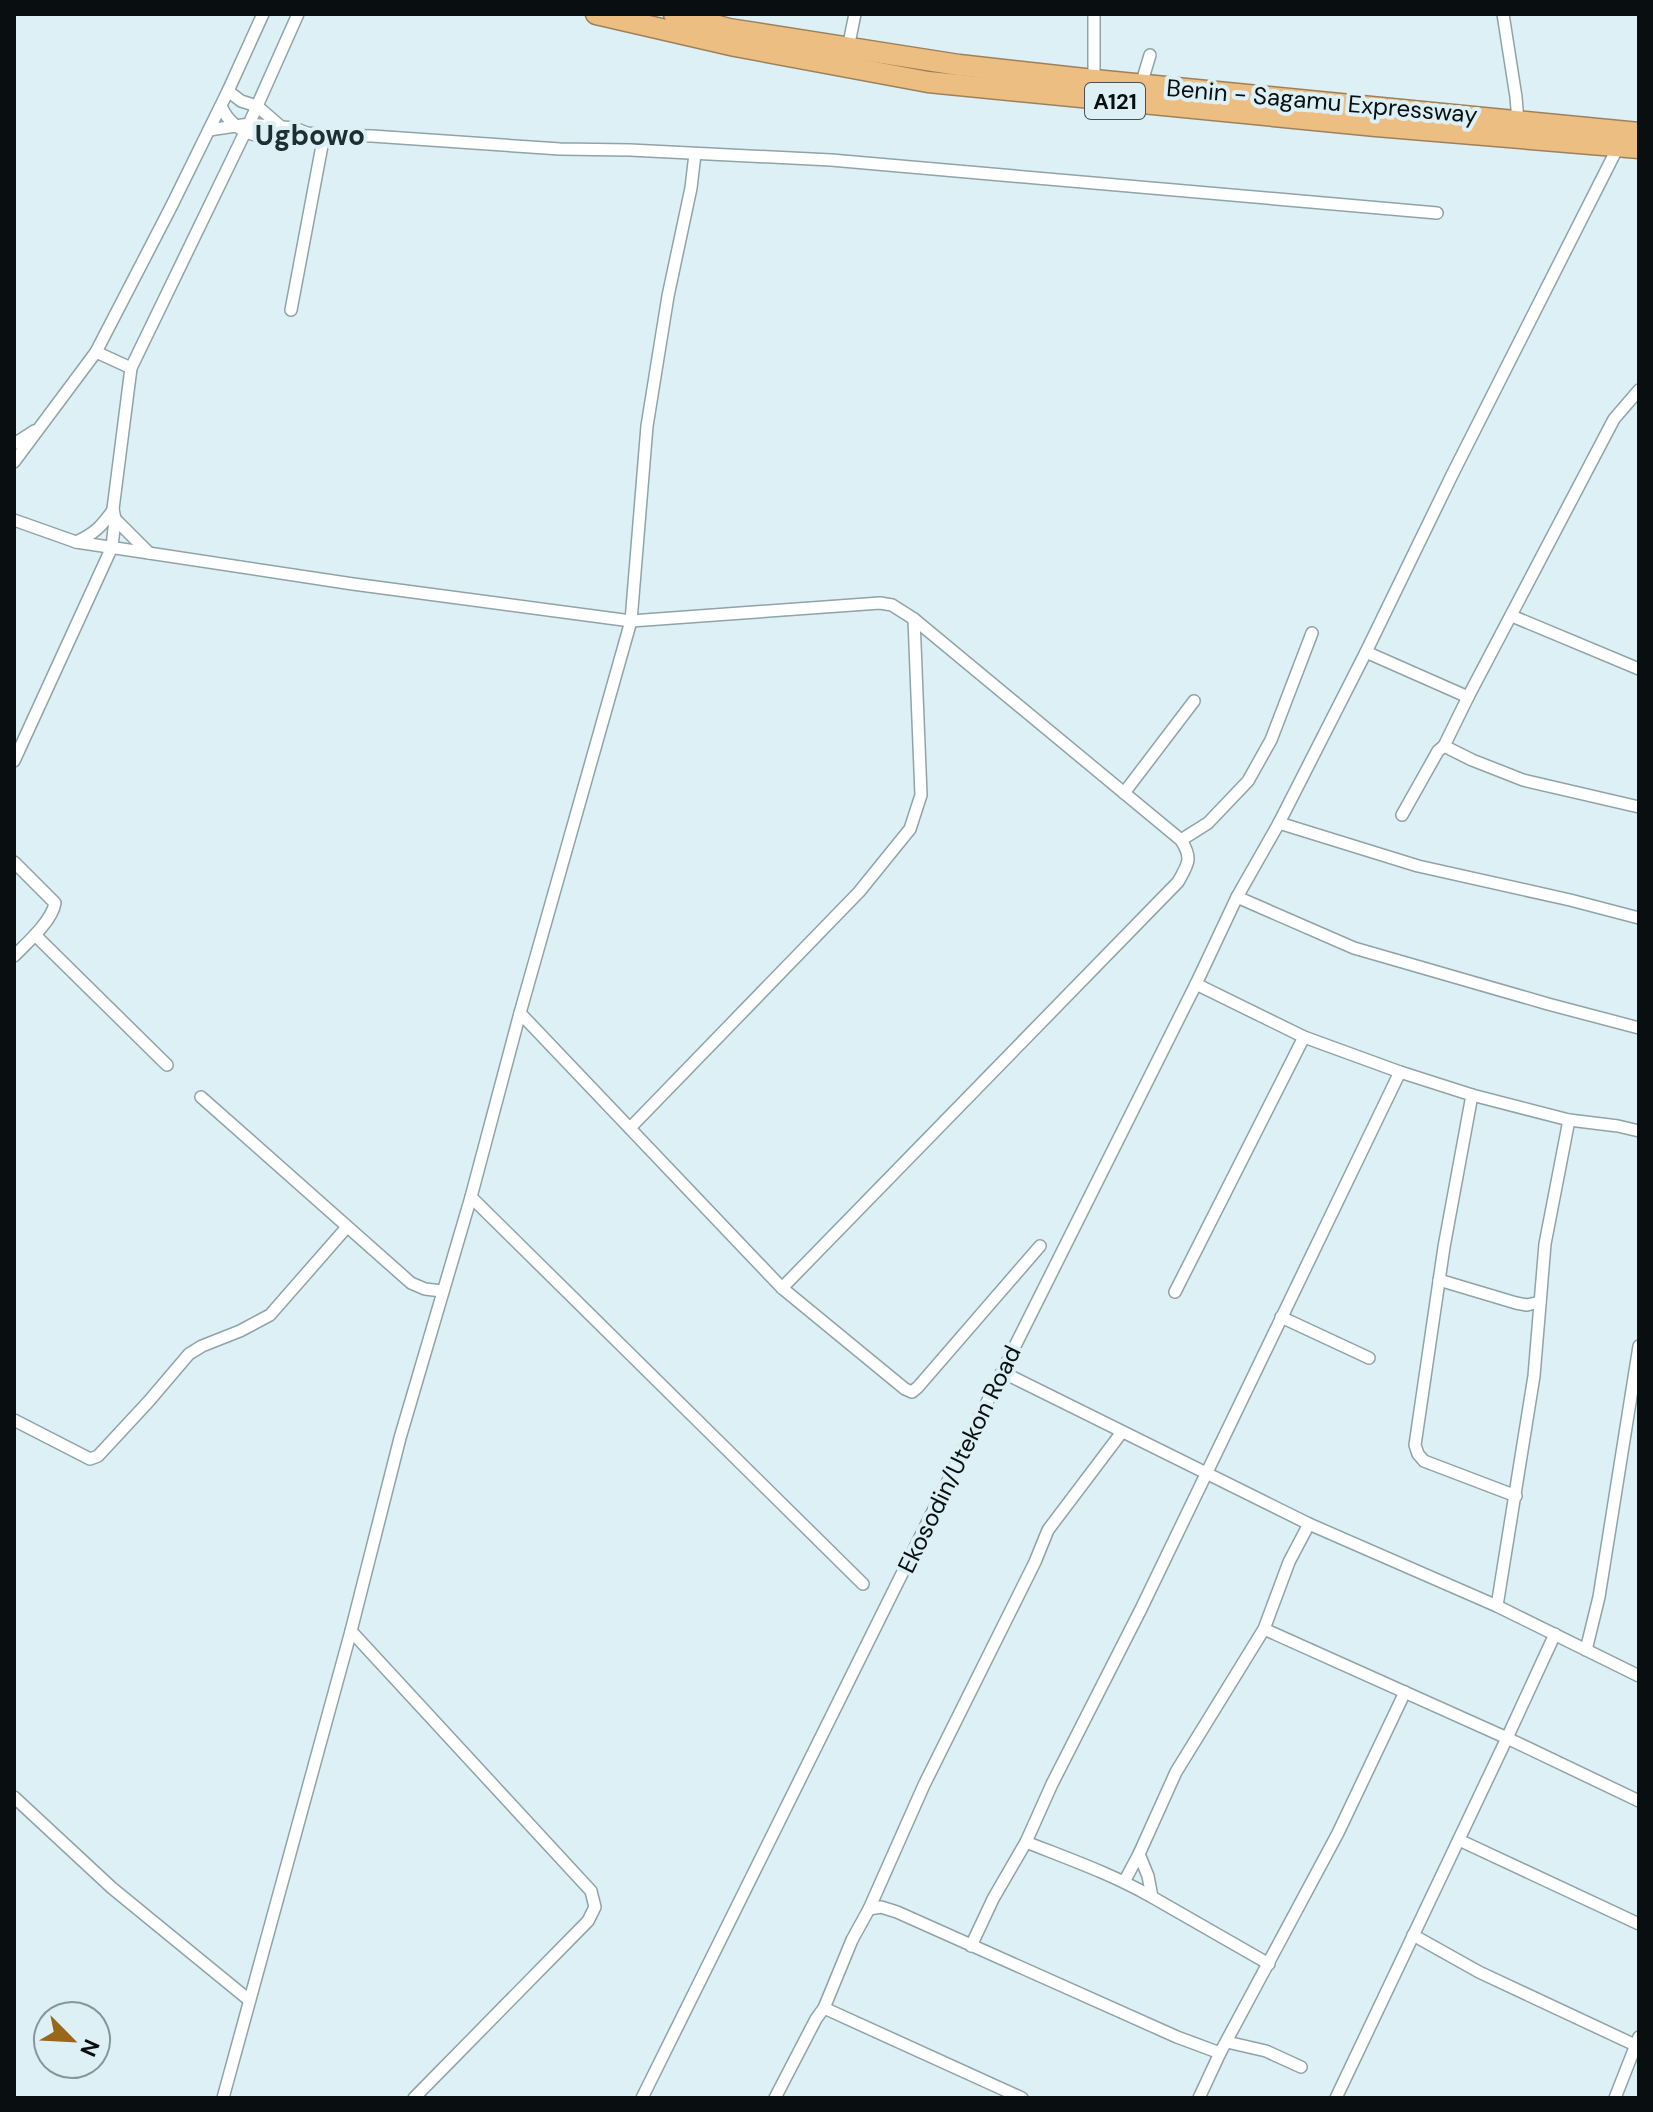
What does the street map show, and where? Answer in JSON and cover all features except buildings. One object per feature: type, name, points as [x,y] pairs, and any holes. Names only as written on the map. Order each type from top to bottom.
[{"type":"highway","name":"A121","points":[[596,14],[735,46],[896,66],[928,82],[1376,126],[1629,147]]},
{"type":"highway","name":"Benin - Sagamu Expressway","points":[[674,14],[729,29],[848,48],[896,66],[1094,80],[1639,133]]},
{"type":"street","points":[[14,462],[96,352],[221,106],[263,14]]},
{"type":"street","points":[[14,761],[112,547],[131,368],[298,14]]},
{"type":"street","points":[[848,48],[855,14]]},
{"type":"street","points":[[1094,14],[1094,80]]},
{"type":"street","points":[[1503,14],[1518,121]]},
{"type":"street","points":[[1141,85],[1150,55]]},
{"type":"street","points":[[228,91],[241,101],[257,106],[281,126]]},
{"type":"street","points":[[221,106],[225,116],[243,130],[269,139],[292,138],[307,133]]},
{"type":"street","points":[[209,130],[281,126],[324,135],[831,160],[1437,213]]},
{"type":"street","points":[[291,310],[324,135]]},
{"type":"street","name":"Ekosodin/Utekon Road","points":[[642,2098],[1237,897],[1279,823],[1453,473],[1629,147]]},
{"type":"street","points":[[223,2098],[351,1631],[400,1438],[471,1197],[631,621],[647,426],[695,154]]},
{"type":"street","points":[[96,352],[131,368]]},
{"type":"street","points":[[1402,815],[1438,751],[1444,746],[1614,419],[1639,390]]},
{"type":"street","points":[[14,444],[38,429]]},
{"type":"street","points":[[76,542],[93,534],[114,514]]},
{"type":"street","points":[[114,514],[149,553]]},
{"type":"street","points":[[14,520],[76,542],[353,584],[631,621],[880,603],[892,605],[914,619],[1181,840],[1189,853],[1188,865],[1178,882],[782,1288]]},
{"type":"street","points":[[1512,616],[1639,669]]},
{"type":"street","points":[[630,1128],[859,892],[910,829],[921,795],[914,619]]},
{"type":"street","points":[[1181,840],[1208,823],[1248,781],[1271,740],[1312,633]]},
{"type":"street","points":[[1366,652],[1468,697]]},
{"type":"street","points":[[1124,793],[1194,701]]},
{"type":"street","points":[[1444,746],[1523,780],[1639,807]]},
{"type":"street","points":[[1279,823],[1418,866],[1639,918]]},
{"type":"street","points":[[14,862],[55,903],[35,935],[14,956]]},
{"type":"street","points":[[1237,897],[1354,948],[1639,1028]]},
{"type":"street","points":[[35,935],[167,1065]]},
{"type":"street","points":[[1196,984],[1304,1037],[1400,1072],[1472,1095],[1569,1120],[1639,1131]]},
{"type":"street","points":[[520,1013],[782,1288],[905,1389],[912,1392],[1040,1246]]},
{"type":"street","points":[[1175,1292],[1304,1037]]},
{"type":"street","points":[[971,1946],[1141,1609],[1400,1072]]},
{"type":"street","points":[[1472,1095],[1439,1280],[1415,1445],[1424,1461],[1516,1496]]},
{"type":"street","points":[[201,1097],[411,1283],[442,1291]]},
{"type":"street","points":[[1497,1606],[1534,1376],[1545,1244],[1569,1120]]},
{"type":"street","points":[[471,1197],[863,1584]]},
{"type":"street","points":[[14,1420],[90,1459],[98,1456],[189,1354],[270,1315],[347,1227]]},
{"type":"street","points":[[1439,1280],[1516,1303],[1527,1305],[1540,1302]]},
{"type":"street","points":[[1281,1317],[1369,1358]]},
{"type":"street","points":[[1586,1650],[1599,1597],[1639,1346]]},
{"type":"street","points":[[1002,1372],[1309,1524],[1497,1606],[1639,1676]]},
{"type":"street","points":[[775,2098],[824,2008],[924,1785],[1048,1530],[1122,1432]]},
{"type":"street","points":[[1124,1882],[1176,1772],[1264,1629],[1289,1562],[1309,1524]]},
{"type":"street","points":[[1264,1629],[1639,1801]]},
{"type":"street","points":[[351,1631],[591,1891],[595,1907],[588,1921],[414,2098]]},
{"type":"street","points":[[1336,2098],[1555,1634]]},
{"type":"street","points":[[1199,2098],[1338,1833],[1405,1692]]},
{"type":"street","points":[[14,1797],[112,1888],[249,2000]]},
{"type":"street","points":[[1459,1840],[1639,1924]]},
{"type":"street","points":[[1026,1842],[1124,1882],[1269,1964]]},
{"type":"street","points":[[1139,1854],[1152,1897]]},
{"type":"street","points":[[869,1909],[881,1907],[897,1912],[1177,2037],[1220,2053]]},
{"type":"street","points":[[1413,1935],[1479,1972],[1637,2041],[1615,2098]]},
{"type":"street","points":[[824,2008],[1022,2098]]},
{"type":"street","points":[[1227,2042],[1266,2051],[1301,2067]]},
{"type":"district","name":"Ugbowo","points":[[310,135]]}]
